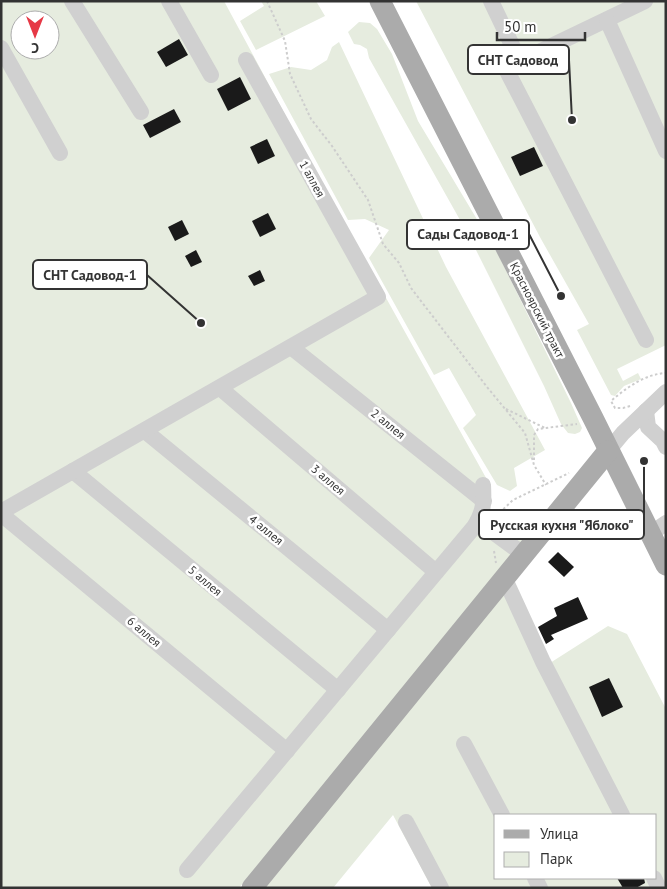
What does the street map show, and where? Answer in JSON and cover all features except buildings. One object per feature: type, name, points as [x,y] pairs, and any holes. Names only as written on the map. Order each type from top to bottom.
[{"type":"main road","name":"Красноярский тракт","points":[[380,1],[608,451],[658,528],[666,565]]},
{"type":"main road","points":[[252,888],[608,451]]},
{"type":"street","points":[[72,1],[141,112]]},
{"type":"street","points":[[169,1],[211,75]]},
{"type":"street","points":[[491,1],[520,62]]},
{"type":"street","points":[[646,1],[510,66],[507,72],[646,340]]},
{"type":"street","points":[[607,20],[666,151]]},
{"type":"street","points":[[1,48],[60,153]]},
{"type":"street","name":"1 аллея","points":[[246,60],[378,297],[292,347]]},
{"type":"street","points":[[1,513],[292,347]]},
{"type":"street","name":"2 аллея","points":[[292,347],[483,493],[481,516],[483,526]]},
{"type":"street","name":"3 аллея","points":[[220,388],[436,572]]},
{"type":"street","points":[[608,451],[666,392]]},
{"type":"street","points":[[646,411],[648,427],[663,440],[666,447]]},
{"type":"street","name":"4 аллея","points":[[145,431],[388,630]]},
{"type":"street","name":"5 аллея","points":[[73,472],[338,690]]},
{"type":"street","name":"6 аллея","points":[[1,513],[287,751]]},
{"type":"street","points":[[187,870],[436,572],[483,526],[524,554]]},
{"type":"street","points":[[500,582],[531,633],[535,645],[621,814]]},
{"type":"street","points":[[464,744],[501,814]]},
{"type":"street","points":[[406,822],[441,888]]},
{"type":"path","points":[[267,1],[286,41],[290,74],[311,119],[332,146],[368,200],[383,244],[399,263],[411,288],[525,433],[534,465],[546,485]]},
{"type":"path","points":[[615,408],[611,402],[626,388],[656,374],[666,373]]},
{"type":"path","points":[[505,408],[545,428]]},
{"type":"path","points":[[534,465],[534,434],[538,429],[582,423]]},
{"type":"path","points":[[500,582],[496,561],[483,526],[490,525],[498,514],[513,500],[546,485],[566,473],[575,472]]},
{"type":"green space","points":[[1,1],[224,1],[310,161],[490,485],[487,519],[498,525],[506,517],[517,518],[524,512],[534,510],[541,520],[239,888],[1,888]]},
{"type":"green space","points":[[261,1],[316,1],[325,16],[256,50],[240,21],[264,6]]},
{"type":"green space","points":[[416,1],[666,1],[666,345],[617,369],[623,381],[638,373],[641,379],[624,386],[615,396],[611,395],[577,330],[589,324],[541,239]]},
{"type":"green space","points":[[359,22],[370,23],[377,29],[392,54],[418,121],[499,256],[571,403],[582,428],[580,432],[575,434],[568,433],[561,424],[469,236],[369,58],[367,49],[354,44],[348,32]]},
{"type":"green space","points":[[339,42],[446,267],[545,450],[514,468],[517,486],[510,491],[497,485],[463,428],[476,415],[449,368],[434,375],[369,258],[389,230],[365,219],[348,220],[269,74],[291,67],[311,70],[327,60],[332,47]]},
{"type":"green space","points":[[502,592],[550,663],[608,626],[627,634],[666,709],[666,888],[432,888],[393,815],[333,888],[265,888]]},
{"type":"place","name":"СНТ Садовод","points":[[572,120]]},
{"type":"place","name":"Сады Садовод-1","points":[[561,296]]},
{"type":"place","name":"СНТ Садовод-1","points":[[201,323]]},
{"type":"place","name":"Русская кухня \"Яблоко\"","points":[[644,461]]}]
